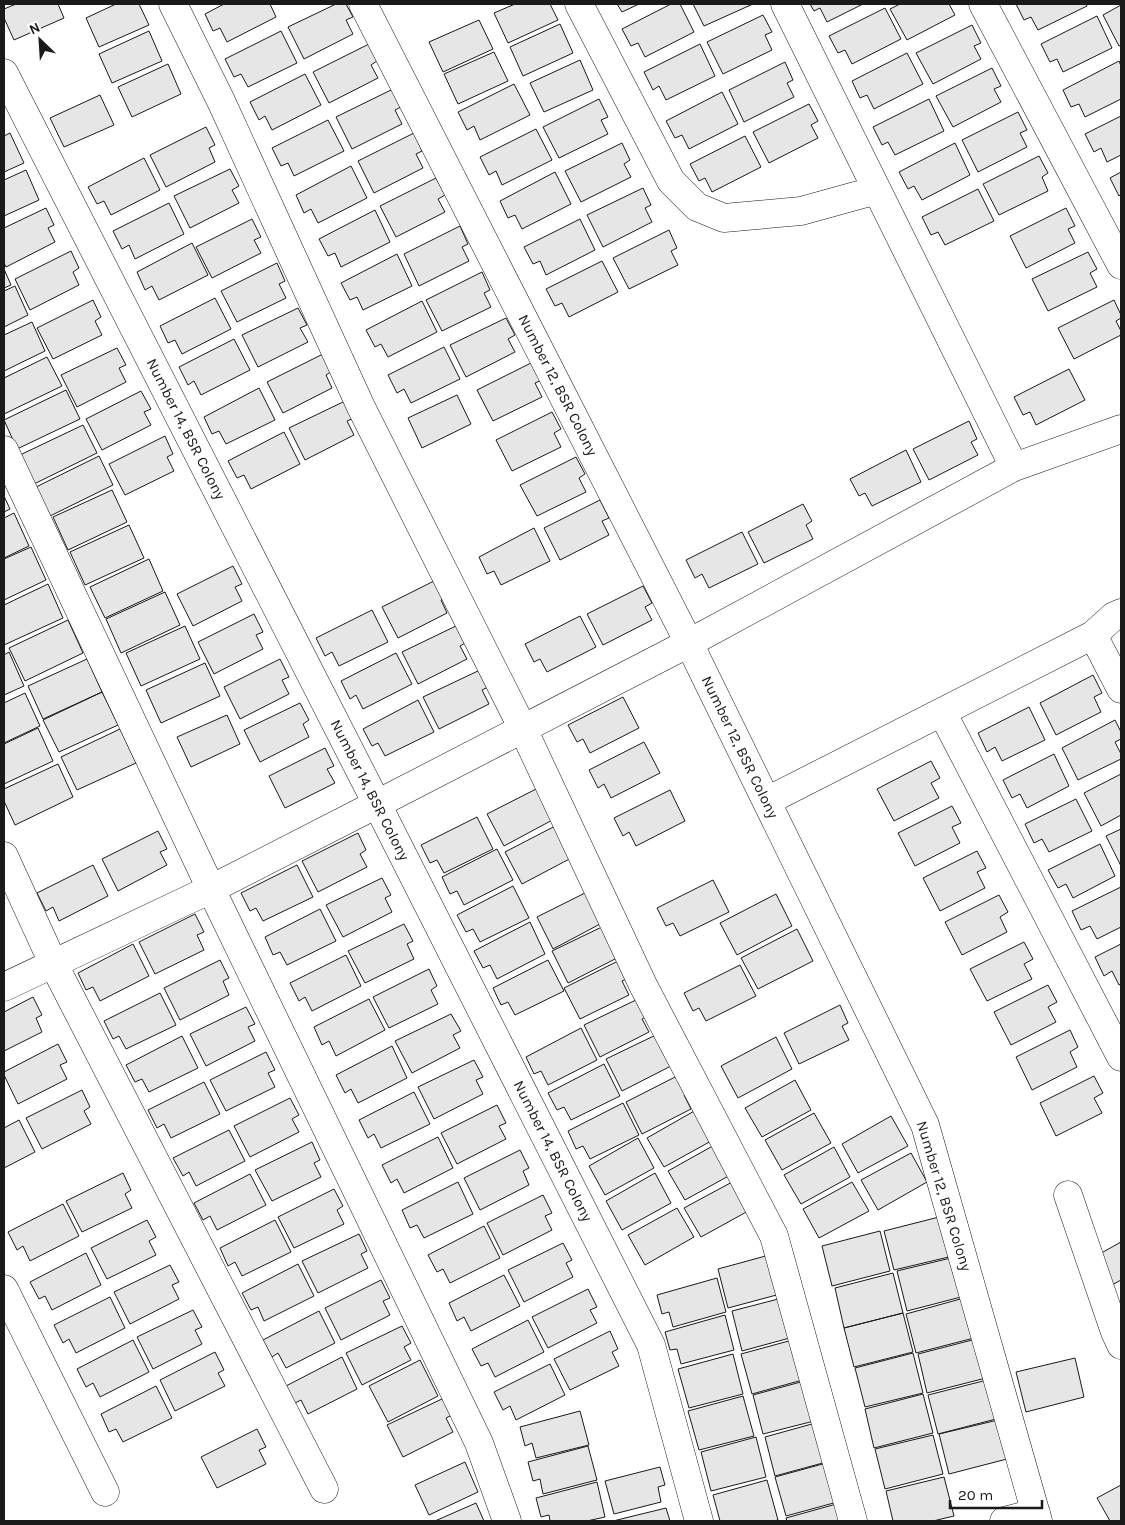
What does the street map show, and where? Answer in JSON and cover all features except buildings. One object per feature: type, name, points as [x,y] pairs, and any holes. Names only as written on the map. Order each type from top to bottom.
[{"type":"street","points":[[173,4],[225,110],[361,406],[523,729],[643,985],[774,1236],[853,1521]]},
{"type":"street","name":"Number 12, BSR Colony","points":[[363,4],[689,643],[925,1124],[1037,1517]]},
{"type":"street","points":[[579,4],[671,181],[697,207],[724,218],[801,212],[877,190]]},
{"type":"street","points":[[785,4],[1014,467]]},
{"type":"street","points":[[983,4],[1121,265]]},
{"type":"street","name":"Number 14, BSR Colony","points":[[4,73],[651,1345],[699,1521]]},
{"type":"street","points":[[4,987],[211,889],[523,729],[689,643],[1014,467],[1121,429]]},
{"type":"street","points":[[4,450],[211,889],[479,1443],[507,1521]]},
{"type":"street","points":[[767,801],[1093,635],[1121,612]]},
{"type":"street","points":[[1093,635],[1121,690]]},
{"type":"street","points":[[942,712],[1121,1057]]},
{"type":"street","points":[[4,856],[53,964],[324,1489]]},
{"type":"street","points":[[1068,1195],[1121,1345]]},
{"type":"street","points":[[4,1289],[105,1492]]},
{"type":"street","points":[[1004,1521],[1037,1517]]}]
